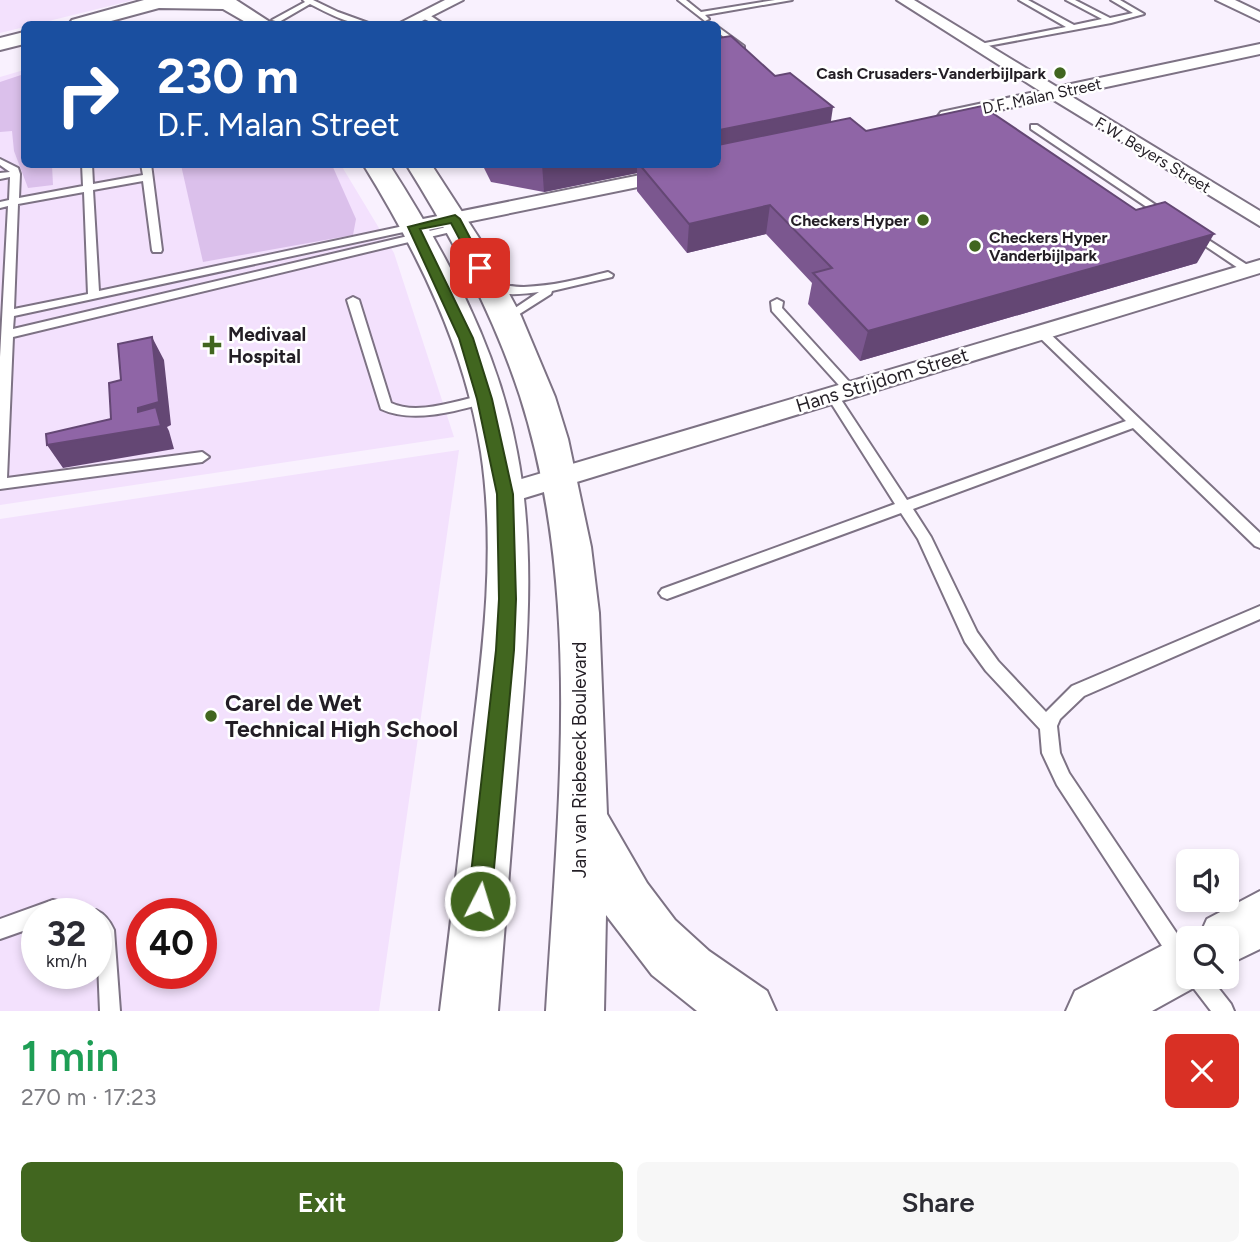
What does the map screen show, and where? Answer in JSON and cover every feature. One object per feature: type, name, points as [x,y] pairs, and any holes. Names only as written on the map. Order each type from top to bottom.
[{"type":"street","points":[[133,21],[198,0]]},
{"type":"street","points":[[198,0],[193,12],[207,21]]},
{"type":"street","points":[[412,21],[456,0]]},
{"type":"street","name":"F.W. Beyers Street","points":[[904,0],[1260,220]]},
{"type":"street","points":[[1223,0],[1260,17]]},
{"type":"street","points":[[90,21],[163,1],[221,2],[255,15]]},
{"type":"street","points":[[0,44],[21,39]]},
{"type":"street","name":"D.F. Malan Street","points":[[925,121],[1260,49]]},
{"type":"street","points":[[0,56],[21,52]]},
{"type":"street","points":[[378,168],[416,231],[466,338],[485,399],[505,494],[508,599],[505,650],[470,1011]]},
{"type":"street","name":"Jan van Riebeeck Boulevard","points":[[421,168],[457,223],[499,303],[544,418],[560,480],[574,567],[582,665],[575,1011]]},
{"type":"street","points":[[416,231],[687,172]]},
{"type":"street","name":"Hans Strijdom Street","points":[[505,494],[560,480],[1254,268]]},
{"type":"street","points":[[581,816],[614,883],[645,924],[687,969],[747,1011]]},
{"type":"street","points":[[1239,933],[1260,919]]},
{"type":"street","points":[[1095,1011],[1176,971]]},
{"type":"lane","points":[[682,0],[708,21]]},
{"type":"lane","points":[[700,14],[788,0]]},
{"type":"lane","points":[[1023,0],[1074,28]]},
{"type":"lane","points":[[1070,0],[1111,21]]},
{"type":"lane","points":[[980,46],[1140,14],[1115,0]]},
{"type":"lane","points":[[255,15],[308,1],[359,21]]},
{"type":"lane","points":[[255,15],[280,21]]},
{"type":"lane","points":[[425,16],[434,21]]},
{"type":"lane","points":[[721,32],[747,54]]},
{"type":"lane","points":[[1034,127],[1254,268]]},
{"type":"lane","points":[[0,162],[13,168],[15,174],[13,231],[6,259],[9,314],[3,361],[0,478]]},
{"type":"lane","points":[[87,168],[94,296]]},
{"type":"lane","points":[[146,168],[157,250]]},
{"type":"lane","points":[[0,176],[15,174]]},
{"type":"lane","points":[[0,205],[147,177]]},
{"type":"lane","points":[[0,234],[13,231]]},
{"type":"lane","points":[[9,314],[416,231]]},
{"type":"lane","points":[[8,334],[416,231]]},
{"type":"lane","points":[[499,303],[608,275]]},
{"type":"lane","points":[[499,303],[551,290]]},
{"type":"lane","points":[[353,300],[386,406],[392,411],[412,412],[485,399]]},
{"type":"lane","points":[[777,302],[776,309],[841,392],[905,504],[971,637],[992,666],[1048,726]]},
{"type":"lane","points":[[1041,332],[1260,542]]},
{"type":"lane","points":[[667,593],[1135,422]]},
{"type":"lane","points":[[0,484],[202,457]]},
{"type":"lane","points":[[1176,934],[1063,779],[1051,753],[1048,726],[1054,714],[1078,691],[1260,612]]},
{"type":"lane","points":[[0,929],[21,922]]},
{"type":"lane","points":[[108,989],[110,1011]]},
{"type":"lane","points":[[1212,989],[1224,1011]]},
{"type":"shaded area","points":[[0,0],[134,0],[49,21],[21,21],[21,28],[0,33]]},
{"type":"shaded area","name":"Medivaal Hospital","points":[[21,71],[21,168],[343,168],[394,253],[454,437],[0,505],[0,77]]},
{"type":"shaded area","points":[[21,75],[21,168],[52,168],[53,185],[28,188],[14,151],[12,131],[0,132],[0,82]]},
{"type":"shaded area","points":[[182,168],[333,168],[356,219],[353,235],[203,262]]},
{"type":"shaded area","name":"Carel de Wet Technical High School","points":[[459,450],[379,1011],[0,1011],[0,519]]},
{"type":"building","points":[[731,36],[775,76],[790,73],[833,107],[721,130],[721,38]]},
{"type":"building","name":"Checkers Hyper Vanderbijlpark","points":[[982,106],[1136,210],[1165,202],[1214,234],[868,331],[813,273],[832,268],[770,205],[689,224],[642,168],[721,168],[721,144],[850,118],[866,131]]},
{"type":"building","points":[[152,337],[159,402],[138,408],[138,412],[156,407],[161,426],[47,445],[46,434],[111,419],[109,383],[121,380],[118,344]]},
{"type":"place","name":"Cash Crusaders-Vanderbijlpark","points":[[1060,73]]},
{"type":"place","name":"Checkers Hyper","points":[[923,220]]},
{"type":"place","name":"Checkers Hyper Vanderbijlpark","points":[[975,246]]},
{"type":"place","name":"Medivaal Hospital","points":[[212,345]]},
{"type":"place","name":"Carel de Wet Technical High School","points":[[211,716]]},
{"type":"route","points":[[480,268],[455,219],[414,227],[466,338],[495,439],[505,494],[508,599],[505,650],[480,901]]}]
